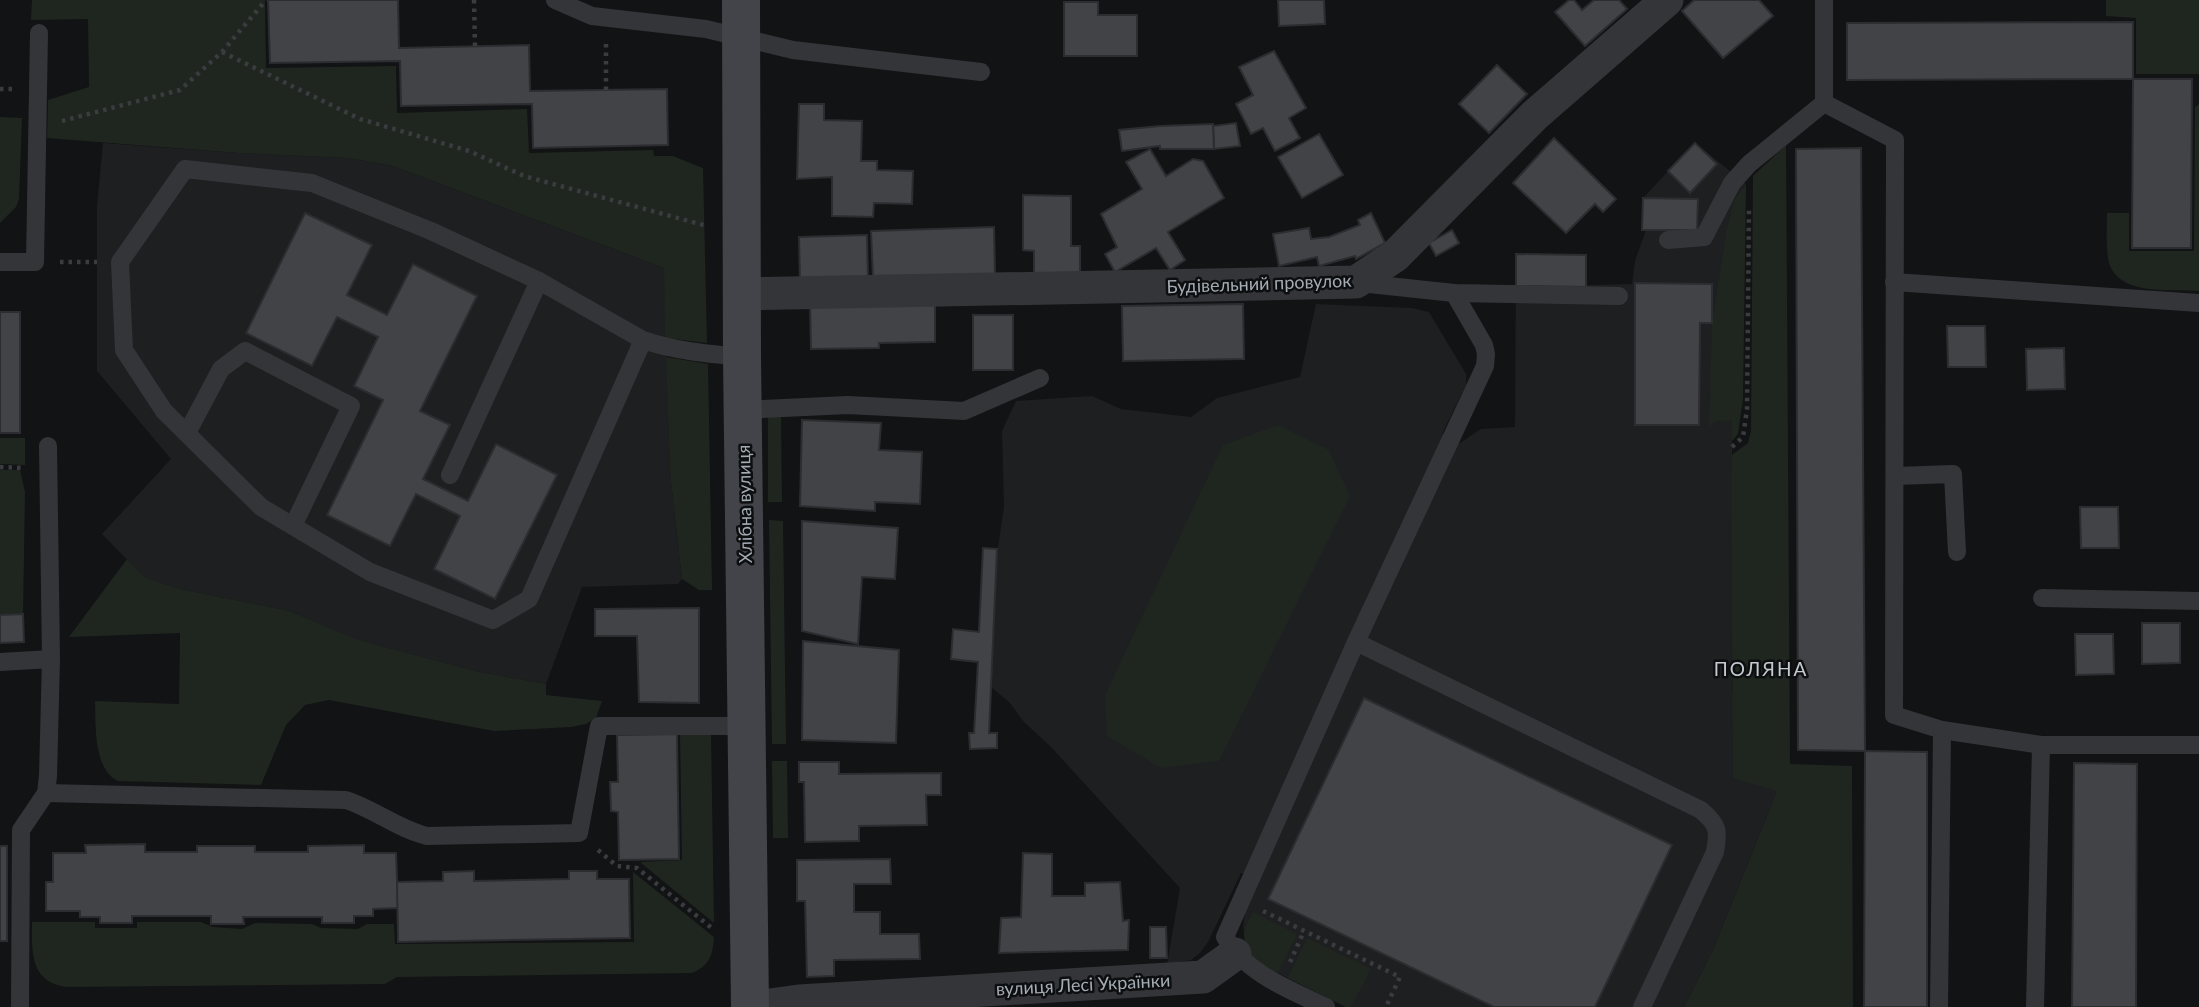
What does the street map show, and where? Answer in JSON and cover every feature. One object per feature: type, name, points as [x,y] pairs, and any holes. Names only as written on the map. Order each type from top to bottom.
[{"type":"street","name":"Хлібна вулиця","points":[[740,0],[750,1007]]},
{"type":"street","name":"Будівельний провулок","points":[[742,294],[1356,282],[1395,256],[1535,115],[1667,0]]},
{"type":"street","name":"вулиця Лесі Українки","points":[[756,1007],[799,1001],[1203,977],[1235,954]]},
{"type":"lane","points":[[555,0],[592,16],[706,29],[793,50],[981,72]]},
{"type":"lane","points":[[1824,0],[1824,103]]},
{"type":"lane","points":[[0,262],[35,262],[39,33]]},
{"type":"lane","points":[[1668,240],[1704,237],[1732,183],[1749,164],[1824,103]]},
{"type":"lane","points":[[1824,103],[1895,140],[1894,715],[1942,730],[2040,745],[2199,745]]},
{"type":"lane","points":[[643,341],[529,599],[493,620],[370,572],[261,507],[164,411],[124,350],[120,262],[185,169],[312,183],[431,231],[539,281],[643,341],[658,346],[742,357]]},
{"type":"lane","points":[[450,475],[539,281]]},
{"type":"lane","points":[[1356,282],[1454,293],[1619,296]]},
{"type":"lane","points":[[1894,282],[2199,303]]},
{"type":"lane","points":[[1326,1007],[1251,969],[1235,954],[1224,937],[1356,642],[1485,366],[1484,345],[1454,293]]},
{"type":"lane","points":[[187,433],[221,369],[246,351],[351,406],[293,526]]},
{"type":"lane","points":[[743,410],[848,405],[964,411],[1040,378]]},
{"type":"lane","points":[[20,1007],[21,830],[46,793],[48,776],[51,659],[48,446]]},
{"type":"lane","points":[[1895,476],[1952,474],[1956,552]]},
{"type":"lane","points":[[2042,598],[2199,601]]},
{"type":"lane","points":[[1356,642],[1701,810],[1714,821],[1718,834],[1715,852],[1642,1007]]},
{"type":"lane","points":[[0,662],[51,659]]},
{"type":"lane","points":[[46,793],[345,800],[362,805],[414,833],[427,836],[579,833],[599,726],[747,726]]},
{"type":"lane","points":[[1939,1007],[1942,730]]},
{"type":"lane","points":[[2035,1007],[2040,745]]},
{"type":"path","points":[[37,127],[180,90],[222,52],[266,0]]},
{"type":"path","points":[[474,0],[475,47]]},
{"type":"path","points":[[606,18],[606,90]]},
{"type":"path","points":[[222,52],[360,118],[469,151],[524,176],[710,227]]},
{"type":"path","points":[[1732,447],[1743,437],[1747,409],[1749,164]]},
{"type":"path","points":[[35,262],[120,262]]},
{"type":"path","points":[[579,833],[617,866],[637,868],[714,930],[718,941]]},
{"type":"path","points":[[1240,900],[1400,977],[1386,1007]]},
{"type":"path","points":[[1280,984],[1304,931]]},
{"type":"shaded area","points":[[32,0],[265,0],[266,68],[396,66],[397,113],[527,109],[529,153],[653,150],[654,156],[673,156],[703,168],[707,343],[665,338],[664,268],[393,166],[348,158],[238,153],[47,138],[48,100],[89,87],[88,19],[31,20]]},
{"type":"shaded area","points":[[2106,0],[2199,0],[2199,74],[2136,74],[2136,18],[2106,16]]},
{"type":"shaded area","points":[[2199,104],[2199,291],[2150,289],[2127,283],[2118,277],[2109,263],[2107,213],[2129,213],[2129,251],[2194,251],[2195,107]]},
{"type":"shaded area","points":[[0,117],[22,118],[19,199],[16,207],[0,223]]},
{"type":"shaded area","points":[[103,143],[348,158],[393,166],[664,268],[670,472],[682,579],[678,584],[582,587],[546,684],[480,672],[357,640],[290,611],[180,589],[144,577],[102,534],[171,459],[97,371],[97,206]]},
{"type":"shaded area","points":[[1695,143],[1746,184],[1734,200],[1709,427],[1714,422],[1732,419],[1732,690],[1777,791],[1713,950],[1684,1007],[1346,1007],[1264,966],[1252,956],[1246,944],[1243,927],[1250,876],[1241,873],[1208,942],[1200,953],[1191,960],[1167,965],[1180,888],[1051,747],[1024,722],[1010,703],[991,687],[997,554],[1004,507],[1002,431],[1016,401],[1092,396],[1121,409],[1191,417],[1217,398],[1300,377],[1316,304],[1412,308],[1429,312],[1466,374],[1466,385],[1442,434],[1460,443],[1481,429],[1515,427],[1516,254],[1586,255],[1587,285],[1632,284],[1635,261],[1646,230],[1643,198]]},
{"type":"shaded area","points":[[1786,145],[1790,764],[1852,766],[1853,1007],[1684,1007],[1713,950],[1777,791],[1733,778],[1731,481],[1732,455],[1748,443],[1751,431],[1753,176]]},
{"type":"shaded area","points":[[1746,184],[1743,399],[1738,434],[1732,441],[1732,420],[1714,422],[1709,428],[1712,323],[1734,200]]},
{"type":"shaded area","points":[[666,357],[708,364],[712,590],[699,590],[682,579],[670,472]]},
{"type":"shaded area","points":[[781,416],[782,502],[768,502],[768,417]]},
{"type":"shaded area","points":[[1278,425],[1329,450],[1350,496],[1219,761],[1161,768],[1107,736],[1105,695],[1223,445]]},
{"type":"shaded area","points":[[0,438],[25,438],[25,465],[0,464]]},
{"type":"shaded area","points":[[0,470],[20,470],[25,492],[23,614],[0,615]]},
{"type":"shaded area","points":[[769,520],[783,521],[786,744],[772,744]]},
{"type":"shaded area","points":[[127,559],[144,577],[180,589],[290,611],[358,640],[480,672],[546,684],[546,695],[602,701],[596,718],[586,724],[494,731],[329,700],[305,705],[286,725],[261,785],[118,781],[104,767],[100,757],[95,701],[179,704],[180,633],[69,637]]},
{"type":"shaded area","points":[[680,734],[711,734],[714,923],[640,862],[682,860]]},
{"type":"shaded area","points":[[772,761],[787,761],[788,838],[773,838]]},
{"type":"shaded area","points":[[633,872],[714,937],[711,954],[702,967],[692,973],[397,977],[385,984],[66,987],[45,979],[39,972],[33,954],[32,922],[95,922],[95,928],[137,928],[137,922],[201,922],[213,927],[242,929],[255,923],[312,924],[321,928],[358,929],[367,924],[394,924],[395,944],[634,942]]},
{"type":"shaded area","points":[[1253,912],[1297,934],[1278,973],[1261,963],[1247,948],[1244,932]]},
{"type":"shaded area","points":[[1307,938],[1371,969],[1351,1007],[1288,978]]},
{"type":"building","points":[[268,0],[398,0],[399,48],[529,45],[530,91],[667,89],[668,145],[533,148],[532,104],[401,106],[400,61],[270,63]]},
{"type":"building","points":[[1278,0],[1324,0],[1325,24],[1279,26]]},
{"type":"building","points":[[1569,0],[1574,0],[1582,10],[1594,0],[1619,0],[1627,9],[1585,46],[1555,12]]},
{"type":"building","points":[[1694,0],[1759,0],[1773,16],[1723,58],[1682,11]]},
{"type":"building","points":[[1064,2],[1098,2],[1098,15],[1137,15],[1137,56],[1064,56]]},
{"type":"building","points":[[2133,22],[2133,79],[1847,80],[1847,23]]},
{"type":"building","points":[[1274,51],[1306,108],[1289,118],[1300,138],[1275,151],[1263,128],[1251,134],[1236,104],[1253,95],[1239,67]]},
{"type":"building","points":[[1497,65],[1527,94],[1489,133],[1459,104]]},
{"type":"building","points":[[2133,79],[2192,79],[2191,248],[2132,248]]},
{"type":"building","points":[[799,104],[824,104],[824,120],[862,121],[861,161],[877,161],[877,170],[913,171],[912,204],[874,203],[873,217],[832,216],[832,177],[797,179]]},
{"type":"building","points":[[1236,123],[1240,146],[1214,149],[1213,126]]},
{"type":"building","points":[[1213,124],[1214,149],[1160,149],[1160,146],[1122,151],[1119,130]]},
{"type":"building","points":[[1319,134],[1343,175],[1302,198],[1278,157]]},
{"type":"building","points":[[1554,138],[1616,199],[1603,212],[1595,204],[1566,233],[1513,183]]},
{"type":"building","points":[[1695,143],[1717,164],[1690,193],[1668,171]]},
{"type":"building","points":[[1861,148],[1865,751],[1798,750],[1796,149]]},
{"type":"building","points":[[1150,149],[1166,176],[1193,159],[1203,161],[1224,198],[1168,232],[1185,260],[1170,270],[1156,248],[1115,272],[1105,254],[1117,247],[1101,214],[1142,189],[1126,162]]},
{"type":"building","points":[[1023,195],[1071,196],[1071,246],[1080,246],[1080,275],[1034,274],[1034,251],[1023,250]]},
{"type":"building","points":[[1643,198],[1698,199],[1697,230],[1642,230]]},
{"type":"building","points":[[305,213],[372,245],[347,295],[387,315],[413,264],[477,296],[420,411],[450,425],[423,479],[468,501],[496,444],[557,475],[495,599],[434,569],[460,516],[416,494],[390,546],[327,515],[383,400],[354,386],[378,337],[337,317],[312,366],[246,333]]},
{"type":"building","points":[[1371,213],[1385,243],[1356,259],[1355,256],[1319,266],[1317,257],[1279,266],[1273,234],[1309,228],[1311,239],[1329,237],[1360,225],[1358,220]]},
{"type":"building","points":[[994,227],[995,275],[873,278],[871,231]]},
{"type":"building","points":[[1452,230],[1459,243],[1436,256],[1429,243]]},
{"type":"building","points":[[867,235],[868,279],[800,281],[799,237]]},
{"type":"building","points":[[1516,254],[1586,255],[1586,287],[1516,286]]},
{"type":"building","points":[[1635,283],[1712,284],[1712,323],[1700,323],[1699,425],[1635,425]]},
{"type":"building","points":[[810,303],[935,305],[935,342],[879,343],[879,348],[811,349]]},
{"type":"building","points":[[1243,304],[1244,359],[1123,361],[1122,306]]},
{"type":"building","points":[[0,312],[20,312],[20,433],[0,433]]},
{"type":"building","points":[[973,315],[1013,315],[1013,370],[973,370]]},
{"type":"building","points":[[1947,326],[1985,326],[1986,367],[1948,367]]},
{"type":"building","points":[[2064,348],[2065,389],[2027,390],[2026,349]]},
{"type":"building","points":[[802,420],[881,423],[879,450],[922,452],[920,504],[875,502],[875,511],[800,506]]},
{"type":"building","points":[[2080,507],[2118,507],[2119,548],[2081,548]]},
{"type":"building","points":[[802,521],[898,528],[895,579],[862,577],[858,644],[802,631]]},
{"type":"building","points":[[983,548],[997,549],[989,733],[997,733],[997,748],[970,749],[969,733],[974,733],[978,662],[951,659],[953,629],[979,632]]},
{"type":"building","points":[[699,608],[699,703],[639,702],[637,636],[595,636],[595,609]]},
{"type":"building","points":[[23,614],[24,642],[0,643],[0,615]]},
{"type":"building","points":[[2142,623],[2180,623],[2180,663],[2142,664]]},
{"type":"building","points":[[2075,634],[2113,634],[2114,674],[2076,675]]},
{"type":"building","points":[[803,641],[899,650],[896,743],[802,740]]},
{"type":"building","points":[[1364,698],[1672,845],[1595,1007],[1494,1007],[1268,899]]},
{"type":"building","points":[[677,734],[679,859],[619,860],[618,812],[611,811],[610,782],[618,782],[617,735]]},
{"type":"building","points":[[1865,751],[1927,752],[1927,1007],[1864,1007]]},
{"type":"building","points":[[799,762],[839,762],[839,774],[941,773],[941,795],[926,795],[927,825],[859,826],[859,841],[805,842],[804,782],[799,782]]},
{"type":"building","points":[[2074,763],[2137,764],[2136,1007],[2072,1007]]},
{"type":"building","points":[[145,844],[145,852],[197,852],[197,846],[255,846],[255,852],[308,852],[308,846],[364,845],[364,853],[396,853],[398,908],[373,909],[373,916],[354,916],[354,923],[322,923],[322,917],[243,917],[244,924],[211,924],[211,916],[132,916],[132,923],[100,923],[100,917],[80,917],[80,911],[46,911],[46,882],[53,882],[53,853],[86,853],[85,845]]},
{"type":"building","points":[[0,846],[7,846],[7,941],[0,941]]},
{"type":"building","points":[[1023,853],[1052,854],[1052,896],[1085,896],[1085,883],[1120,882],[1123,921],[1129,920],[1128,950],[999,953],[1001,918],[1021,917]]},
{"type":"building","points":[[890,859],[891,884],[854,884],[854,912],[880,912],[880,934],[919,934],[920,959],[834,960],[834,976],[807,977],[805,901],[797,901],[797,860]]},
{"type":"building","points":[[474,871],[474,881],[569,879],[569,871],[597,871],[597,879],[629,879],[630,938],[398,942],[397,882],[443,881],[443,872]]},
{"type":"building","points":[[1150,927],[1166,927],[1167,958],[1150,958]]},
{"type":"district","name":"ПОЛЯНА","points":[[1761,668]]}]
